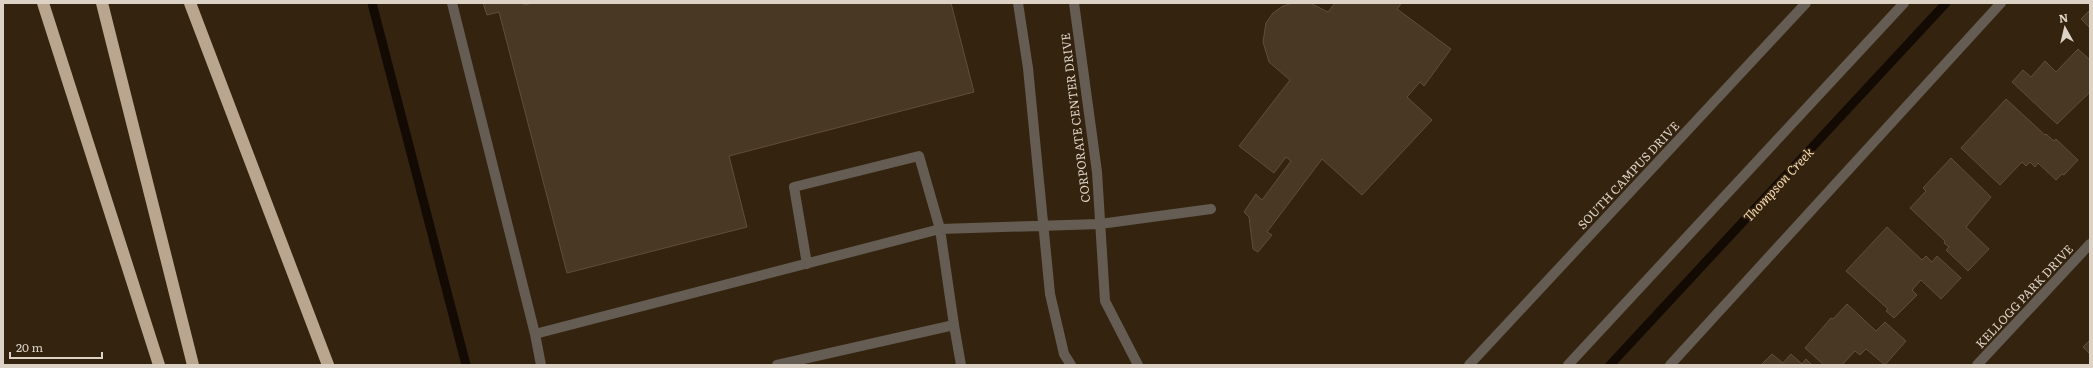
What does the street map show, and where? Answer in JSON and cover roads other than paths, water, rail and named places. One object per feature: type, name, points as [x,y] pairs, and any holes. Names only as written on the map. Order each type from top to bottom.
[{"type":"highway","points":[[43,3],[159,365]]},
{"type":"highway","points":[[102,3],[193,365]]},
{"type":"highway","points":[[190,3],[328,365]]},
{"type":"street","points":[[452,3],[535,334],[541,365]]},
{"type":"street","points":[[1018,3],[1028,68],[1042,225],[1050,294],[1064,354],[1071,365]]},
{"type":"street","name":"CORPORATE CENTER DRIVE","points":[[1074,3],[1097,172],[1105,301],[1138,365]]},
{"type":"street","name":"SOUTH CAMPUS DRIVE","points":[[1469,365],[1806,3]]},
{"type":"street","points":[[1568,365],[1904,3]]},
{"type":"street","points":[[1670,365],[2001,3]]},
{"type":"street","points":[[807,264],[794,187],[919,156],[940,229],[961,365]]},
{"type":"street","points":[[535,334],[940,229],[1100,224],[1211,209]]},
{"type":"street","name":"KELLOGG PARK DRIVE","points":[[1977,365],[2090,244]]},
{"type":"street","points":[[777,365],[801,362],[954,325]]},
{"type":"waterway","points":[[372,3],[466,365]]},
{"type":"waterway","name":"Thompson Creek","points":[[1610,365],[1946,3]]}]
